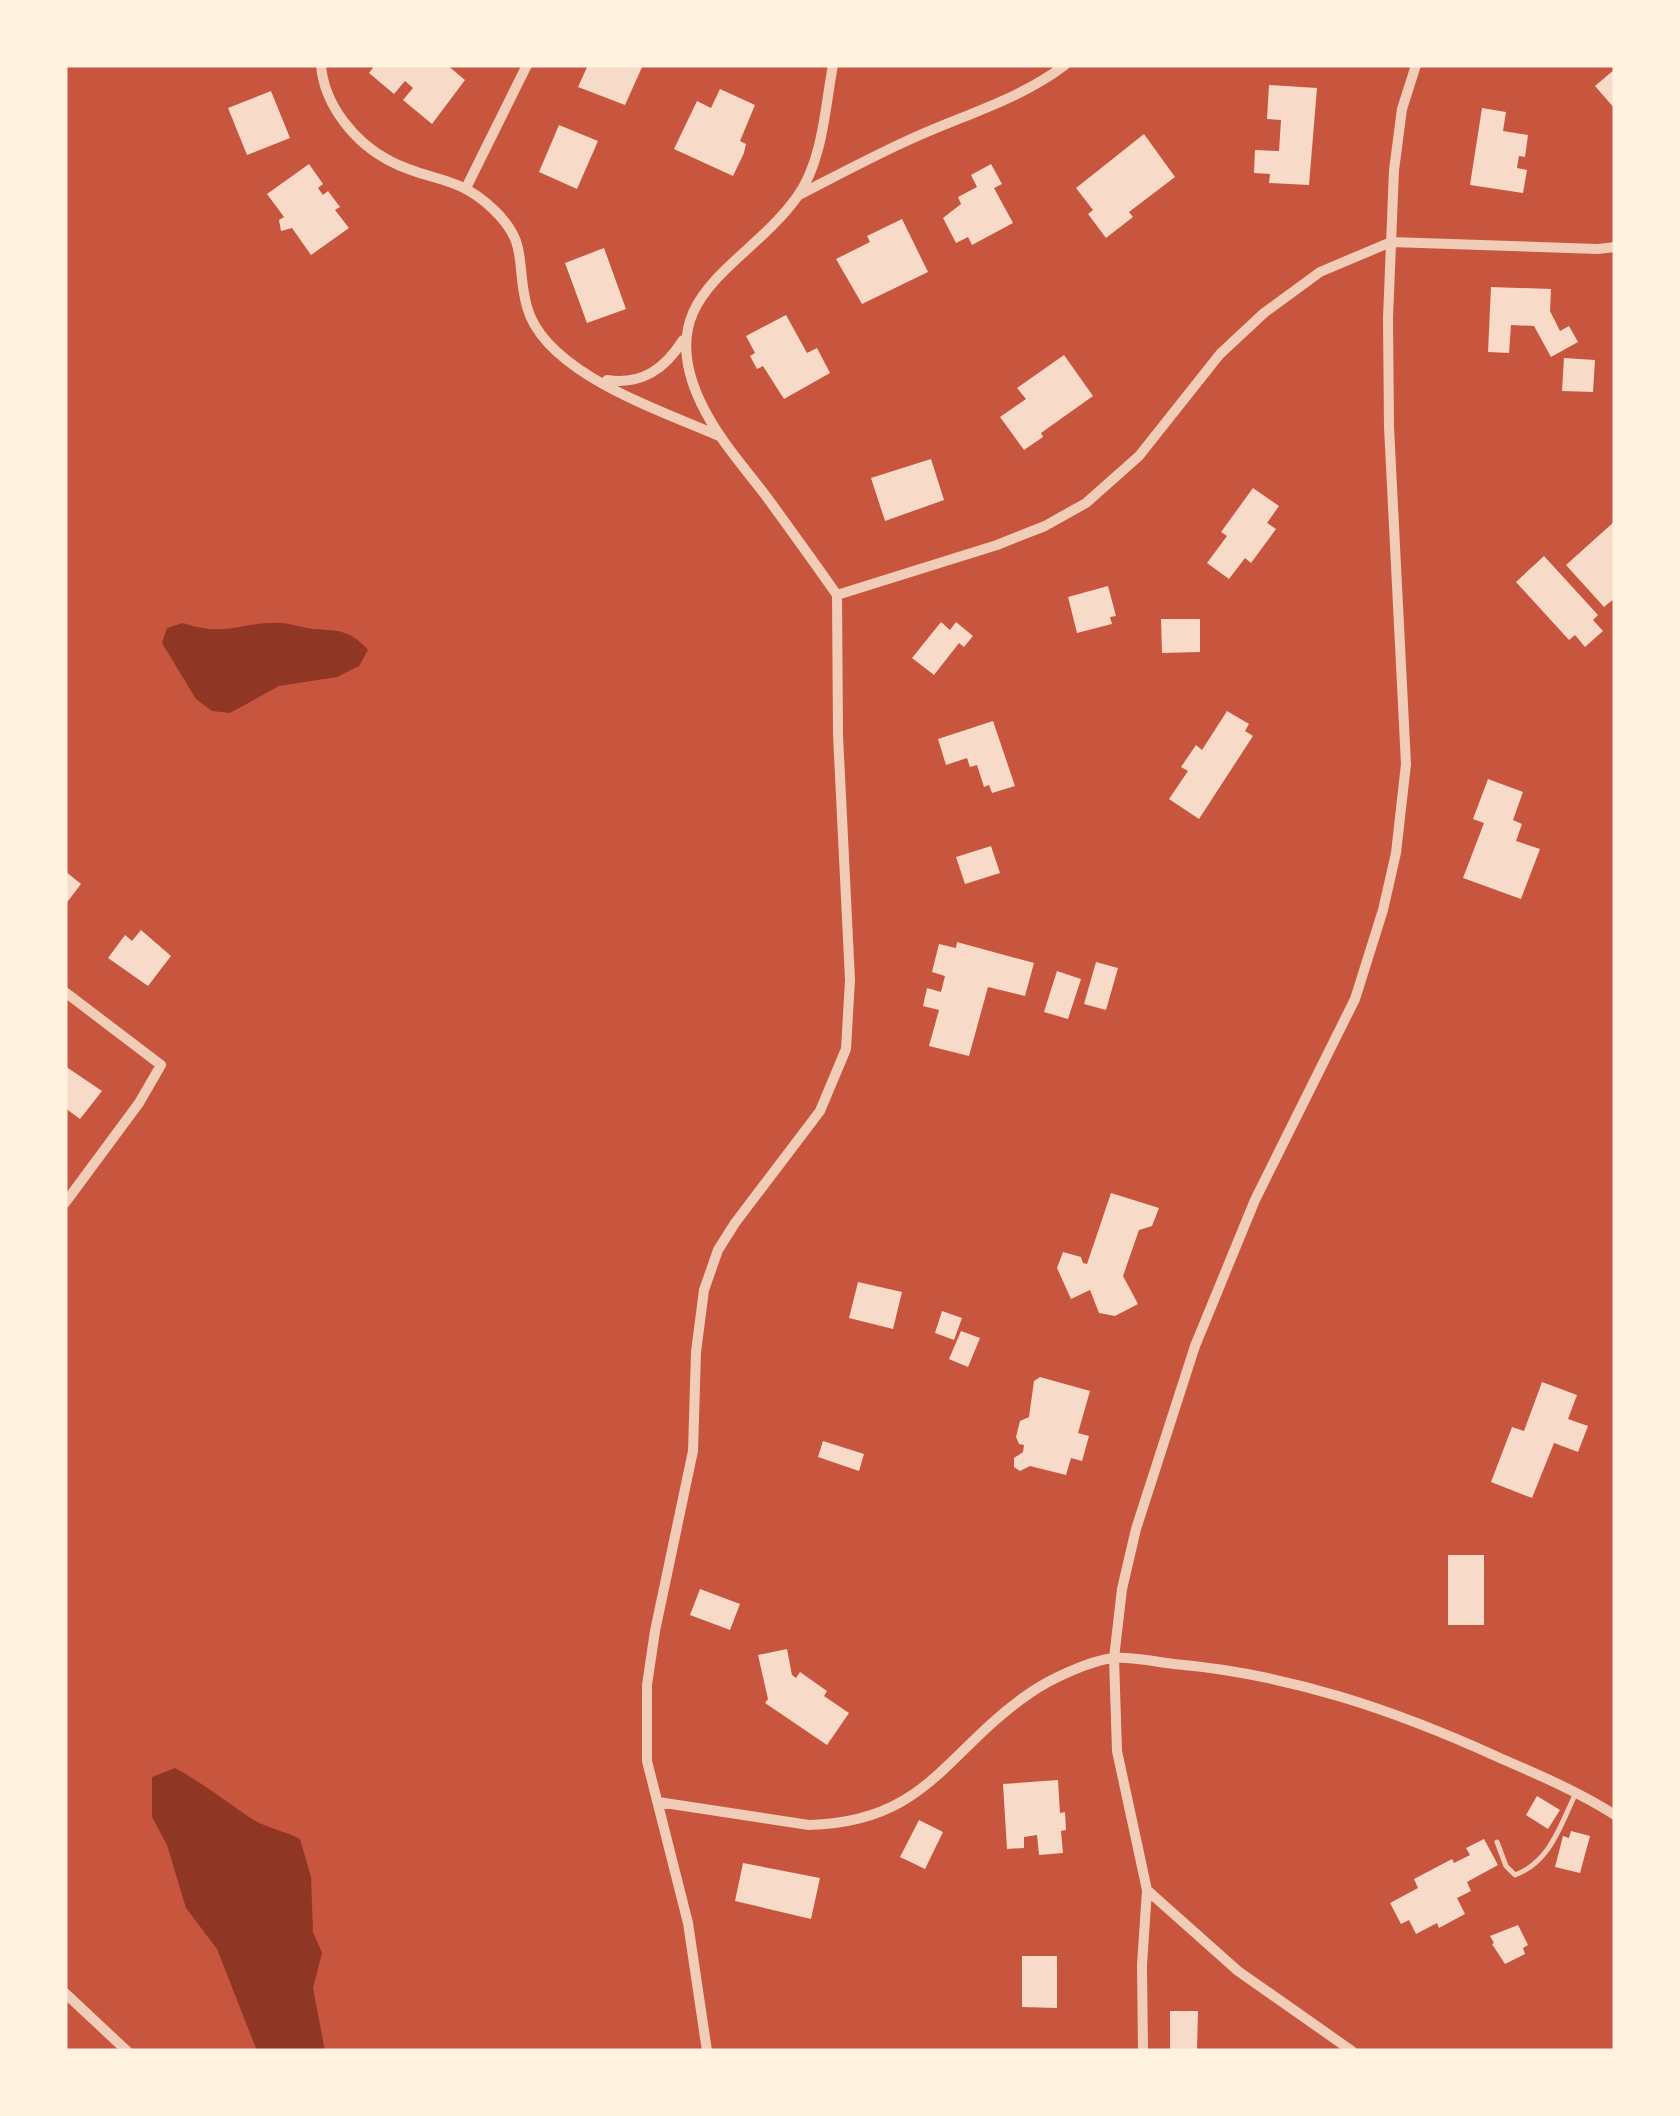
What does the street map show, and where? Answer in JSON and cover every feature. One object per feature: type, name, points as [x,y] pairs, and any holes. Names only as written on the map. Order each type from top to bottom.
[{"type":"street","points":[[321,65],[331,102],[344,122],[370,148],[390,162],[467,186],[515,234],[520,245],[528,309],[537,331],[550,347],[596,378],[720,436]]},
{"type":"street","points":[[467,186],[527,65]]},
{"type":"street","points":[[798,195],[819,141],[833,65]]},
{"type":"street","points":[[708,2051],[696,1966],[647,1761],[647,1685],[693,1451],[696,1352],[704,1290],[718,1250],[734,1223],[820,1111],[846,1049],[850,980],[839,774],[837,595],[700,403],[684,353],[686,335],[695,306],[716,277],[798,195],[912,138],[1000,103],[1046,80],[1065,65]]},
{"type":"street","points":[[1143,2051],[1142,1964],[1147,1890],[1117,1751],[1114,1658],[1122,1589],[1136,1529],[1195,1346],[1255,1200],[1355,998],[1396,853],[1406,764],[1389,427],[1388,318],[1394,170],[1402,109],[1416,65]]},
{"type":"street","points":[[837,595],[998,545],[1086,504],[1140,456],[1220,354],[1264,313],[1320,272],[1392,242],[1615,247]]},
{"type":"street","points":[[596,378],[635,380],[651,374],[672,357],[686,335]]},
{"type":"street","points":[[65,992],[161,1065],[65,1203]]},
{"type":"street","points":[[658,1802],[810,1825],[874,1816],[922,1790],[1028,1694],[1052,1680],[1114,1658],[1232,1669],[1334,1692],[1427,1725],[1576,1792],[1615,1815]]},
{"type":"street","points":[[1147,1890],[1238,1971],[1352,2051]]},
{"type":"street","points":[[65,1992],[127,2051]]},
{"type":"lane","points":[[1496,1842],[1514,1875],[1524,1872],[1541,1860],[1576,1792]]},
{"type":"shaded area","points":[[183,623],[211,629],[286,624],[343,632],[368,650],[359,666],[337,677],[279,686],[230,713],[212,711],[196,699],[162,643],[167,628]]},
{"type":"shaded area","points":[[175,1768],[255,1820],[300,1839],[311,1877],[313,1932],[322,1953],[313,1988],[325,2051],[257,2051],[217,1949],[186,1908],[167,1845],[152,1817],[152,1777]]},
{"type":"building","points":[[375,65],[447,65],[465,80],[432,124],[403,100],[413,88],[405,81],[394,94],[369,73]]},
{"type":"building","points":[[588,65],[643,65],[625,105],[578,87]]},
{"type":"building","points":[[1615,69],[1615,109],[1595,86]]},
{"type":"building","points":[[1269,85],[1317,88],[1309,185],[1269,183],[1270,174],[1254,173],[1255,150],[1279,151],[1281,120],[1267,119]]},
{"type":"building","points":[[720,89],[755,105],[740,141],[746,144],[744,153],[733,176],[674,149],[697,101],[711,108]]},
{"type":"building","points":[[271,91],[290,138],[247,155],[228,108]]},
{"type":"building","points":[[1482,108],[1506,112],[1503,131],[1528,135],[1525,157],[1519,156],[1517,168],[1527,170],[1523,193],[1470,185]]},
{"type":"building","points":[[559,125],[598,141],[577,189],[539,172]]},
{"type":"building","points":[[1144,134],[1175,177],[1129,212],[1133,217],[1106,238],[1088,214],[1093,210],[1076,188]]},
{"type":"building","points":[[309,164],[323,184],[318,188],[323,195],[328,191],[340,207],[335,210],[349,228],[311,255],[292,228],[281,231],[279,220],[284,217],[267,194]]},
{"type":"building","points":[[991,164],[1002,184],[994,188],[1013,223],[972,245],[968,237],[956,243],[943,218],[961,204],[958,197],[977,187],[971,175]]},
{"type":"building","points":[[902,219],[928,272],[862,304],[836,259],[870,242],[867,236]]},
{"type":"building","points":[[604,248],[626,309],[587,323],[565,263]]},
{"type":"building","points":[[1491,287],[1551,289],[1550,311],[1560,331],[1569,326],[1578,342],[1551,357],[1534,326],[1511,325],[1509,353],[1488,352]]},
{"type":"building","points":[[786,315],[807,353],[817,348],[830,373],[784,399],[763,366],[757,369],[750,356],[755,353],[746,336]]},
{"type":"building","points":[[1064,355],[1093,396],[1024,450],[1000,417],[1026,399],[1017,388]]},
{"type":"building","points":[[1564,358],[1595,360],[1593,392],[1562,391]]},
{"type":"building","points":[[931,459],[944,500],[885,521],[871,478]]},
{"type":"building","points":[[1253,488],[1279,506],[1267,523],[1276,529],[1251,563],[1245,558],[1229,579],[1207,563],[1227,536],[1221,532]]},
{"type":"building","points":[[1615,521],[1615,598],[1604,607],[1566,565]]},
{"type":"building","points":[[1544,556],[1598,615],[1593,620],[1603,631],[1585,647],[1575,635],[1569,640],[1516,582]]},
{"type":"building","points":[[1108,586],[1116,616],[1110,617],[1112,624],[1077,633],[1068,597]]},
{"type":"building","points":[[1161,619],[1200,619],[1200,652],[1162,653]]},
{"type":"building","points":[[941,622],[950,630],[956,622],[973,636],[964,647],[959,643],[934,675],[912,658]]},
{"type":"building","points":[[1227,711],[1249,724],[1245,731],[1253,736],[1199,819],[1169,799],[1188,771],[1181,767],[1196,745],[1202,750]]},
{"type":"building","points":[[993,721],[1015,786],[992,793],[989,785],[984,787],[977,765],[970,767],[967,758],[946,765],[938,739]]},
{"type":"building","points":[[1488,779],[1523,792],[1513,820],[1522,824],[1516,841],[1540,849],[1521,899],[1463,878],[1484,823],[1473,819]]},
{"type":"building","points":[[991,846],[1000,873],[965,884],[956,857]]},
{"type":"building","points":[[65,871],[81,884],[65,905]]},
{"type":"building","points":[[141,930],[171,956],[148,986],[108,958],[125,935],[132,941]]},
{"type":"building","points":[[957,942],[1034,963],[1025,996],[988,987],[969,1056],[929,1046],[939,1010],[923,1006],[927,988],[941,992],[945,976],[932,972],[939,944],[956,948]]},
{"type":"building","points":[[1096,962],[1118,968],[1106,1010],[1084,1004]]},
{"type":"building","points":[[1057,971],[1081,979],[1068,1019],[1044,1012]]},
{"type":"building","points":[[65,1066],[102,1091],[80,1119],[65,1108]]},
{"type":"building","points":[[1111,1193],[1159,1208],[1152,1226],[1139,1230],[1123,1276],[1138,1304],[1115,1316],[1099,1313],[1090,1290],[1071,1299],[1057,1268],[1063,1252],[1081,1257],[1087,1264]]},
{"type":"building","points":[[858,1282],[902,1292],[893,1329],[849,1318]]},
{"type":"building","points":[[942,1311],[962,1318],[954,1340],[935,1333]]},
{"type":"building","points":[[961,1331],[980,1338],[968,1367],[949,1359]]},
{"type":"building","points":[[1040,1377],[1090,1391],[1078,1433],[1089,1436],[1082,1461],[1071,1458],[1066,1475],[1030,1466],[1020,1471],[1014,1467],[1014,1458],[1023,1452],[1024,1445],[1016,1437],[1020,1421],[1029,1417],[1034,1381]]},
{"type":"building","points":[[1542,1382],[1577,1395],[1568,1419],[1588,1426],[1578,1452],[1554,1443],[1532,1498],[1491,1482],[1512,1427],[1524,1431]]},
{"type":"building","points":[[823,1441],[864,1454],[859,1471],[818,1457]]},
{"type":"building","points":[[1448,1555],[1484,1555],[1484,1625],[1448,1625]]},
{"type":"building","points":[[700,1589],[740,1604],[730,1630],[690,1615]]},
{"type":"building","points":[[787,1649],[792,1675],[796,1678],[800,1672],[827,1691],[824,1696],[849,1713],[827,1745],[765,1703],[768,1699],[758,1655]]},
{"type":"building","points":[[1058,1780],[1060,1813],[1065,1812],[1066,1830],[1061,1831],[1063,1853],[1039,1855],[1037,1835],[1024,1837],[1024,1848],[1007,1849],[1003,1784]]},
{"type":"building","points":[[1537,1796],[1560,1810],[1548,1829],[1526,1815]]},
{"type":"building","points":[[919,1820],[943,1832],[925,1869],[900,1857]]},
{"type":"building","points":[[1571,1831],[1590,1836],[1580,1873],[1555,1867],[1563,1836],[1569,1838]]},
{"type":"building","points":[[1484,1839],[1498,1865],[1467,1882],[1471,1891],[1457,1898],[1465,1914],[1439,1928],[1437,1923],[1416,1934],[1409,1920],[1401,1924],[1390,1903],[1418,1888],[1414,1879],[1452,1859],[1454,1863],[1470,1855],[1466,1848]]},
{"type":"building","points":[[743,1863],[820,1878],[811,1919],[735,1901]]},
{"type":"building","points":[[1518,1925],[1528,1945],[1523,1948],[1525,1954],[1505,1964],[1490,1936]]},
{"type":"building","points":[[1022,1956],[1057,1956],[1057,2008],[1022,2007]]},
{"type":"building","points":[[1170,2011],[1198,2011],[1197,2051],[1170,2051]]}]
